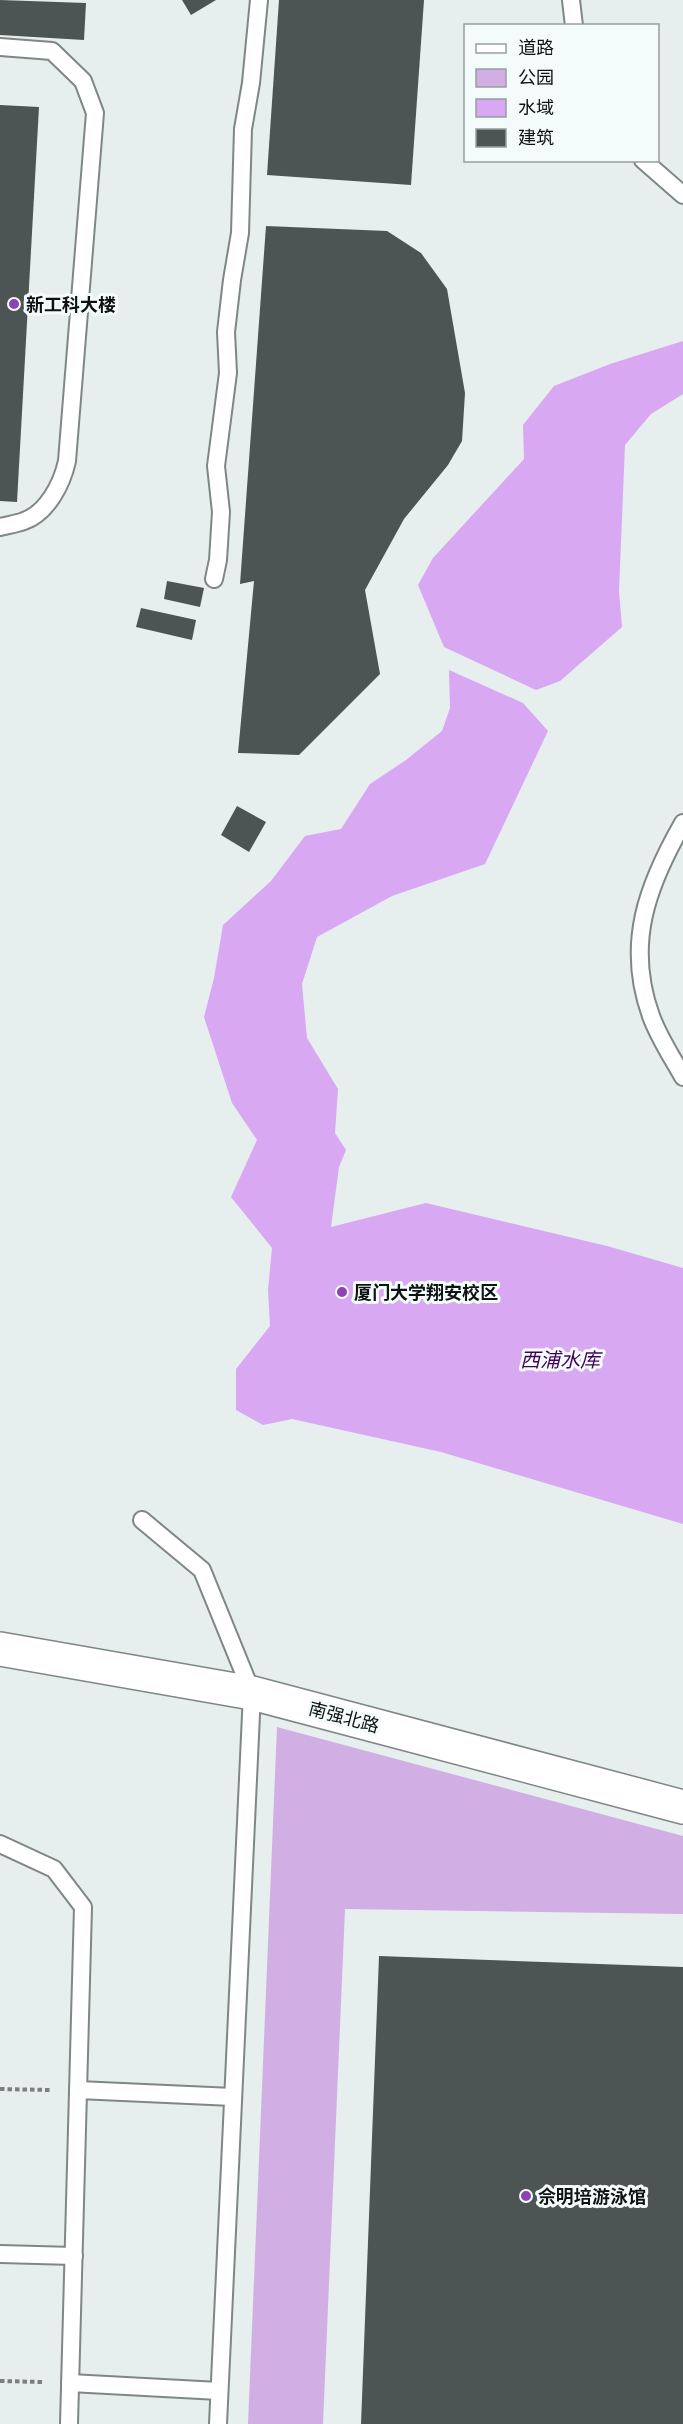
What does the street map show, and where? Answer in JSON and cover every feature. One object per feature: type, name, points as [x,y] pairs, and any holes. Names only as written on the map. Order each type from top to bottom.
[{"type":"street","name":"南强北路","points":[[0,1649],[252,1693],[683,1807]]},
{"type":"lane","points":[[214,579],[218,560],[221,512],[216,466],[228,373],[226,332],[240,233],[243,129],[251,83],[259,0]]},
{"type":"lane","points":[[572,0],[574,24]]},
{"type":"lane","points":[[0,46],[52,51],[83,81],[95,112],[67,461],[63,482],[49,501],[26,520],[0,527]]},
{"type":"lane","points":[[645,162],[683,195]]},
{"type":"lane","points":[[683,824],[663,858],[649,891],[640,928],[642,979],[651,1015],[683,1077]]},
{"type":"lane","points":[[142,1520],[202,1570],[252,1693],[219,2424]]},
{"type":"lane","points":[[0,1844],[54,1869],[83,1907],[69,2424]]},
{"type":"lane","points":[[78,2090],[233,2097]]},
{"type":"lane","points":[[0,2254],[74,2256]]},
{"type":"lane","points":[[70,2383],[219,2391]]},
{"type":"path","points":[[0,2089],[78,2090]]},
{"type":"path","points":[[0,2381],[70,2383]]},
{"type":"green space","points":[[277,1727],[683,1836],[683,1914],[345,1909],[323,2424],[248,2424]]},
{"type":"water","points":[[683,341],[683,394],[651,414],[625,445],[619,591],[622,627],[560,681],[536,690],[444,647],[418,585],[433,558],[524,459],[523,425],[554,386],[610,364]]},
{"type":"water","name":"西浦水库","points":[[449,670],[523,703],[548,731],[485,864],[392,896],[317,937],[302,984],[307,1038],[338,1089],[335,1133],[346,1150],[339,1167],[331,1227],[426,1203],[607,1246],[683,1268],[683,1524],[441,1452],[292,1419],[263,1425],[236,1410],[236,1369],[270,1326],[268,1290],[272,1248],[231,1197],[257,1140],[232,1103],[204,1017],[214,978],[223,925],[271,881],[305,836],[341,829],[370,784],[406,760],[442,731],[450,708]]},
{"type":"building","points":[[0,0],[86,3],[84,40],[0,35]]},
{"type":"building","points":[[182,0],[216,0],[191,15]]},
{"type":"building","points":[[279,0],[424,0],[411,185],[267,175]]},
{"type":"building","name":"新工科大楼","points":[[0,105],[39,107],[17,502],[0,501]]},
{"type":"building","points":[[266,226],[387,231],[421,253],[447,289],[465,393],[462,441],[448,465],[404,519],[365,590],[380,674],[299,755],[238,753],[254,581],[240,584]]},
{"type":"building","points":[[167,581],[204,588],[200,607],[164,599]]},
{"type":"building","points":[[141,608],[196,620],[192,640],[136,627]]},
{"type":"building","points":[[237,806],[266,822],[249,852],[221,835]]},
{"type":"building","name":"佘明培游泳馆","points":[[379,1956],[683,1967],[683,2424],[361,2424]]},
{"type":"place","name":"新工科大楼","points":[[14,304]]},
{"type":"place","name":"厦门大学翔安校区","points":[[342,1292]]},
{"type":"place","name":"佘明培游泳馆","points":[[526,2196]]}]
